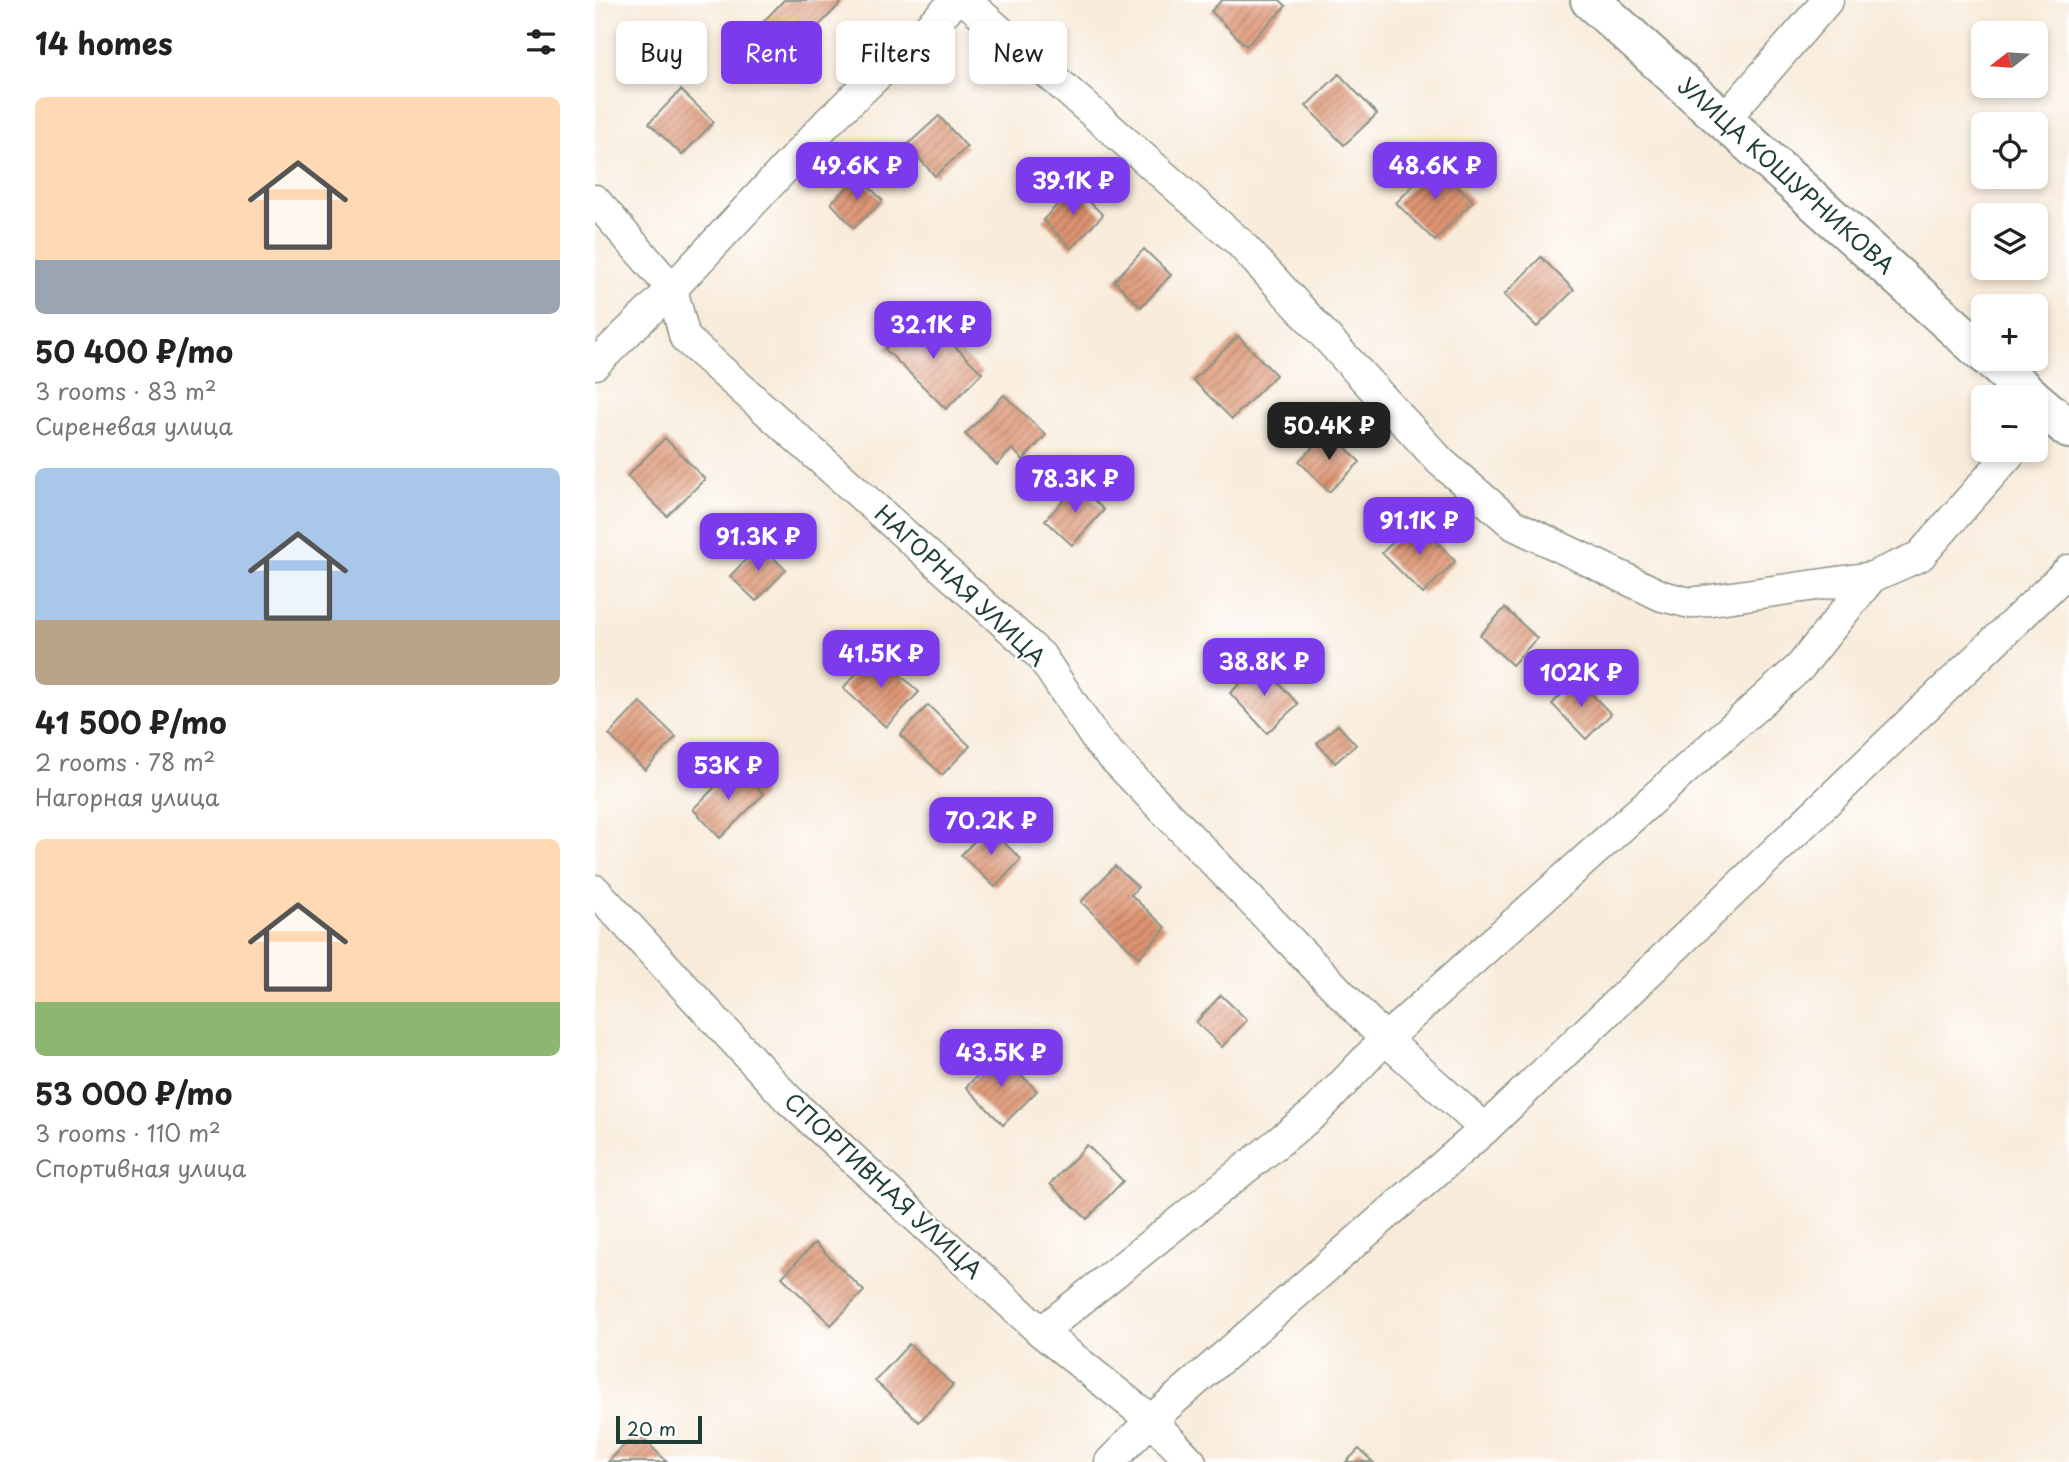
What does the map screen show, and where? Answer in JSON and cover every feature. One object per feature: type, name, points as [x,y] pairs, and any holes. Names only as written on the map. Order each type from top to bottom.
[{"type":"main road","name":"УЛИЦА КОШУРНИКОВА","points":[[1590,0],[1971,342]]},
{"type":"main road","points":[[2002,371],[2016,385]]},
{"type":"street","points":[[595,364],[671,289],[827,123],[957,0]]},
{"type":"street","points":[[965,0],[1240,243],[1441,462],[1514,525],[1662,596],[1690,603],[1872,578],[1920,556],[2002,462]]},
{"type":"street","points":[[1724,120],[1828,0]]},
{"type":"street","name":"НАГОРНАЯ УЛИЦА","points":[[595,200],[671,289],[685,338],[1041,656],[1098,742],[1385,1039],[1485,1129]]},
{"type":"street","points":[[1110,1462],[1151,1420],[1485,1129],[2069,570]]},
{"type":"street","points":[[1041,1332],[1316,1112],[1385,1039],[1800,667],[1872,578]]},
{"type":"street","name":"СПОРТИВНАЯ УЛИЦА","points":[[595,890],[787,1098],[1041,1332],[1151,1420],[1191,1462]]},
{"type":"building","points":[[784,0],[844,0],[822,22],[764,21]]},
{"type":"building","points":[[1222,0],[1280,0],[1286,6],[1246,46],[1211,11]]},
{"type":"building","points":[[1339,74],[1377,114],[1344,145],[1306,106]]},
{"type":"building","points":[[681,90],[714,122],[682,155],[649,123]]},
{"type":"building","points":[[939,116],[967,147],[935,176],[907,145]]},
{"type":"building","points":[[1435,163],[1473,201],[1435,241],[1396,203]]},
{"type":"building","points":[[859,176],[883,201],[854,228],[831,203]]},
{"type":"building","points":[[1074,187],[1103,215],[1071,248],[1043,220]]},
{"type":"building","points":[[1144,249],[1171,275],[1141,307],[1114,281]]},
{"type":"building","points":[[1541,257],[1574,290],[1537,327],[1504,295]]},
{"type":"building","points":[[920,312],[982,373],[946,409],[885,349]]},
{"type":"building","points":[[1238,336],[1276,375],[1232,419],[1193,380]]},
{"type":"building","points":[[1004,395],[1046,435],[1023,460],[1012,449],[997,465],[965,434]]},
{"type":"building","points":[[1330,431],[1360,462],[1329,492],[1299,461]]},
{"type":"building","points":[[665,438],[705,479],[667,516],[627,476]]},
{"type":"building","points":[[1078,485],[1104,510],[1072,545],[1045,520]]},
{"type":"building","points":[[1415,520],[1455,561],[1423,594],[1382,553]]},
{"type":"building","points":[[760,545],[786,570],[756,601],[730,576]]},
{"type":"building","points":[[1505,608],[1537,638],[1512,665],[1480,635]]},
{"type":"building","points":[[876,653],[919,692],[886,727],[843,688]]},
{"type":"building","points":[[1261,664],[1298,704],[1267,733],[1230,693]]},
{"type":"building","points":[[1577,679],[1611,714],[1586,739],[1552,704]]},
{"type":"building","points":[[640,702],[676,737],[645,770],[609,735]]},
{"type":"building","points":[[928,705],[970,746],[942,775],[900,735]]},
{"type":"building","points":[[1338,725],[1356,745],[1335,763],[1317,743]]},
{"type":"building","points":[[736,766],[764,794],[720,838],[693,809]]},
{"type":"building","points":[[988,827],[1021,859],[995,887],[961,855]]},
{"type":"building","points":[[1115,866],[1138,887],[1131,895],[1166,928],[1139,957],[1081,902]]},
{"type":"building","points":[[1221,995],[1247,1020],[1222,1047],[1196,1022]]},
{"type":"building","points":[[1000,1053],[1037,1091],[1003,1125],[966,1087]]},
{"type":"building","points":[[1087,1145],[1123,1181],[1087,1219],[1050,1184]]},
{"type":"building","points":[[815,1243],[864,1291],[831,1325],[782,1277]]},
{"type":"building","points":[[909,1344],[953,1385],[919,1422],[875,1381]]},
{"type":"building","points":[[637,1432],[667,1462],[608,1462]]},
{"type":"building","points":[[1359,1449],[1373,1462],[1346,1462]]}]
